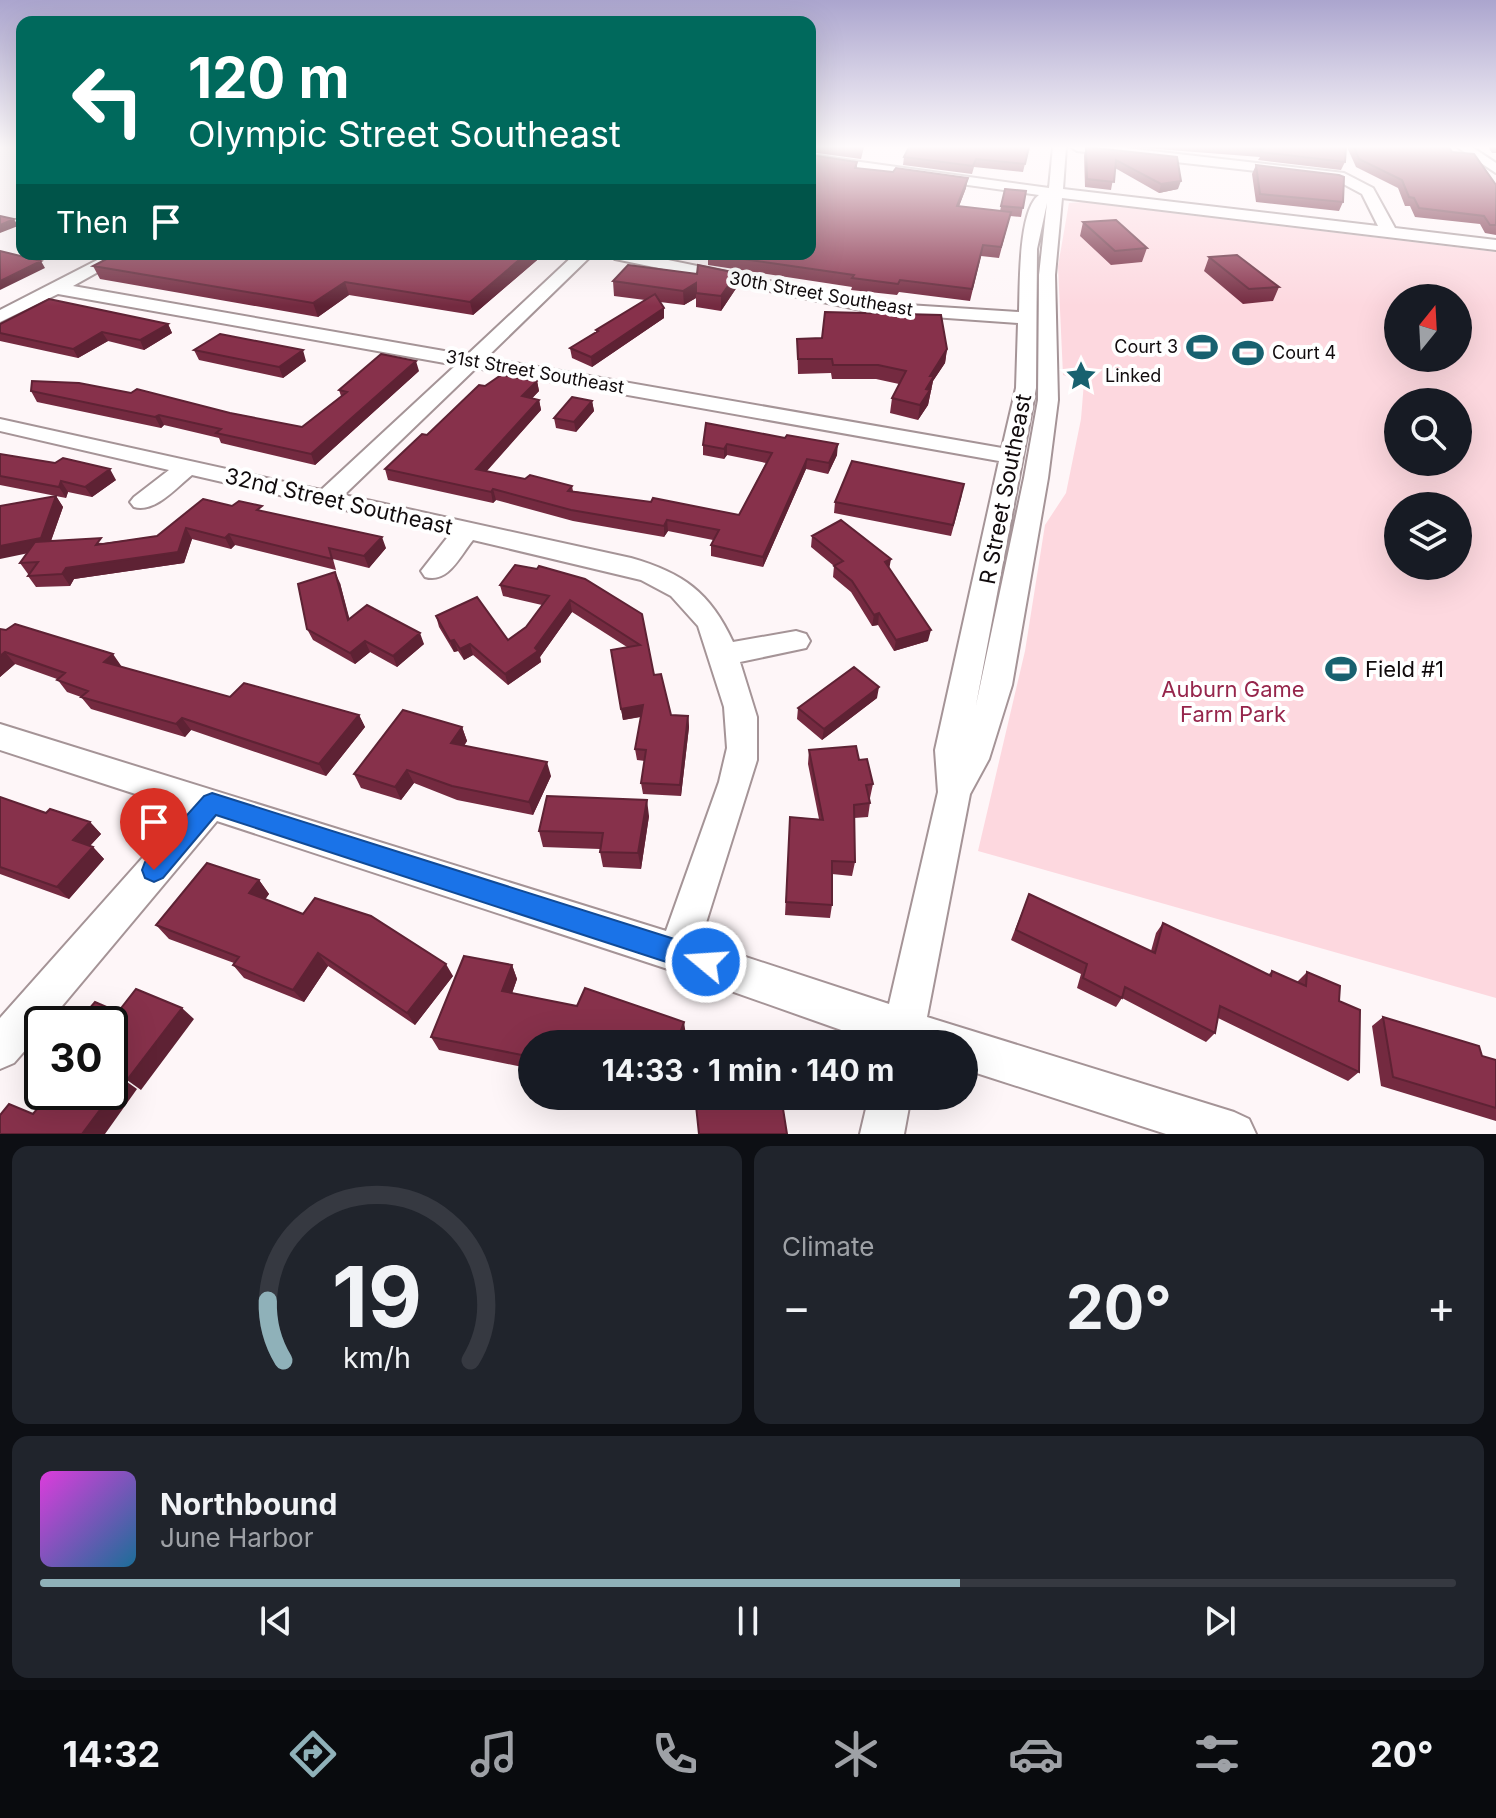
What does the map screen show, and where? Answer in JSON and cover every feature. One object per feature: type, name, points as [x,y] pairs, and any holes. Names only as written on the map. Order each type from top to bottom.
[{"type":"street","name":"R Street Southeast","points":[[904,1030],[954,792],[951,750],[1014,457],[1027,381],[1032,230],[1042,200]]},
{"type":"street","name":"R Street Southeast","points":[[954,792],[973,759],[997,685],[1036,478],[1048,400],[1047,275],[1053,200]]},
{"type":"street","points":[[1113,200],[1496,245]]},
{"type":"street","points":[[1373,200],[1389,232]]},
{"type":"street","points":[[5,311],[110,260]]},
{"type":"street","points":[[325,499],[579,260]]},
{"type":"street","name":"30th Street Southeast","points":[[644,260],[886,310],[1028,318]]},
{"type":"street","name":"31st Street Southeast","points":[[55,288],[1014,457]]},
{"type":"street","name":"32nd Street Southeast","points":[[0,425],[631,567],[675,584],[704,611],[714,626],[724,654]]},
{"type":"street","points":[[142,502],[188,467]]},
{"type":"street","points":[[434,571],[467,530]]},
{"type":"street","points":[[677,953],[742,754],[740,706],[724,654],[796,641]]},
{"type":"street","points":[[0,737],[677,953],[887,1030]]},
{"type":"street","points":[[0,1049],[212,803]]},
{"type":"street","points":[[978,1053],[1234,1134]]},
{"type":"street","points":[[882,1134],[887,1110]]},
{"type":"green space","name":"Auburn Game Farm Park","points":[[1083,202],[1496,252],[1496,998],[978,851],[1025,651],[1045,525],[1066,493],[1081,419],[1084,382],[1063,375],[1058,266],[1069,203]]},
{"type":"building","points":[[816,200],[959,200],[957,206],[1011,212],[1001,247],[983,245],[972,289],[900,280],[898,284],[852,278],[854,275],[750,260],[816,260]]},
{"type":"building","points":[[1002,200],[1024,200],[1023,208],[1001,206]]},
{"type":"building","points":[[1415,200],[1496,200],[1496,225],[1490,225],[1484,216],[1419,208]]},
{"type":"building","points":[[0,216],[14,219],[0,225]]},
{"type":"building","points":[[1116,220],[1147,248],[1115,251],[1083,222]]},
{"type":"building","points":[[0,251],[16,255],[16,260],[41,261],[0,281]]},
{"type":"building","points":[[1237,255],[1279,287],[1249,289],[1209,257]]},
{"type":"building","points":[[104,260],[519,260],[470,302],[345,282],[313,303],[93,266]]},
{"type":"building","points":[[628,265],[697,274],[698,265],[737,273],[721,296],[696,293],[696,283],[683,291],[613,281]]},
{"type":"building","points":[[655,294],[664,308],[591,357],[570,348],[596,330]]},
{"type":"building","points":[[49,299],[168,324],[140,340],[102,332],[73,349],[0,333],[0,324]]},
{"type":"building","points":[[825,312],[941,315],[947,349],[930,376],[934,376],[926,389],[930,390],[920,405],[892,398],[906,371],[878,365],[833,365],[832,359],[798,359],[797,339],[822,338]]},
{"type":"building","points":[[220,334],[303,350],[279,367],[194,350]]},
{"type":"building","points":[[381,354],[416,361],[311,454],[216,433],[221,429],[159,415],[155,417],[31,391],[32,381],[79,383],[131,393],[137,389],[230,413],[302,427],[347,392],[339,390]]},
{"type":"building","points":[[501,375],[537,381],[522,396],[539,400],[476,469],[525,479],[530,475],[572,486],[568,491],[651,502],[653,498],[739,515],[772,453],[727,444],[724,449],[703,445],[706,423],[785,438],[787,435],[838,444],[829,463],[807,459],[763,557],[711,545],[719,530],[667,520],[664,526],[571,510],[493,489],[491,492],[385,469],[422,434],[427,435],[479,385],[485,386]]},
{"type":"building","points":[[572,397],[592,401],[574,422],[554,418]]},
{"type":"building","points":[[0,454],[55,463],[63,458],[110,469],[85,487],[61,481],[59,487],[0,476]]},
{"type":"building","points":[[852,461],[964,484],[953,525],[835,502]]},
{"type":"building","points":[[56,496],[41,538],[0,546],[0,506]]},
{"type":"building","points":[[203,499],[232,506],[239,501],[262,506],[257,510],[382,537],[364,556],[329,548],[332,559],[229,534],[225,538],[186,528],[178,552],[66,568],[62,574],[28,576],[38,562],[20,563],[35,542],[101,538],[96,545],[157,536]]},
{"type":"building","points":[[841,520],[891,559],[885,562],[931,630],[896,640],[879,613],[874,615],[852,581],[834,566],[843,561],[812,536]]},
{"type":"building","points":[[515,565],[537,569],[539,566],[585,579],[642,614],[654,675],[661,674],[671,715],[688,716],[680,785],[641,783],[646,750],[635,749],[643,705],[621,709],[611,650],[640,645],[570,600],[535,648],[538,651],[505,674],[470,644],[460,649],[454,640],[450,641],[436,616],[477,597],[508,640],[526,627],[549,596],[500,585]]},
{"type":"building","points":[[335,572],[348,620],[367,605],[420,633],[393,656],[365,641],[350,653],[307,629],[298,584]]},
{"type":"building","points":[[15,624],[113,654],[104,662],[230,697],[244,683],[359,715],[319,764],[182,718],[176,724],[81,697],[88,691],[57,680],[65,673],[5,652],[0,656],[0,629],[6,630]]},
{"type":"building","points":[[854,667],[879,687],[824,729],[798,708]]},
{"type":"building","points":[[403,710],[462,727],[451,743],[547,762],[529,802],[452,786],[407,770],[395,787],[354,774]]},
{"type":"building","points":[[856,746],[859,760],[867,759],[873,784],[866,785],[870,803],[854,805],[855,862],[832,861],[832,905],[786,902],[790,817],[823,820],[809,750]]},
{"type":"building","points":[[547,796],[647,800],[638,853],[600,852],[603,833],[539,831]]},
{"type":"building","points":[[0,797],[46,813],[50,809],[90,822],[73,840],[93,847],[57,887],[0,867]]},
{"type":"building","points":[[207,863],[259,880],[249,893],[303,914],[315,898],[371,916],[446,964],[407,1013],[318,953],[293,990],[233,965],[239,957],[156,925]]},
{"type":"building","points":[[1029,894],[1155,953],[1163,923],[1271,976],[1272,971],[1306,986],[1307,972],[1340,986],[1339,1001],[1360,1010],[1359,1072],[1220,1006],[1215,1033],[1125,987],[1122,998],[1083,978],[1087,964],[1016,930]]},
{"type":"building","points":[[464,956],[512,965],[502,991],[577,1006],[585,988],[684,1022],[681,1030],[518,1030],[518,1054],[431,1037]]},
{"type":"building","points":[[136,989],[182,1008],[128,1079],[128,1006],[123,1006]]},
{"type":"building","points":[[1383,1017],[1479,1046],[1482,1056],[1496,1060],[1496,1108],[1393,1077]]},
{"type":"building","points":[[9,1104],[33,1114],[36,1110],[100,1110],[82,1134],[0,1134],[0,1115]]},
{"type":"building","points":[[696,1110],[783,1110],[787,1134],[699,1134]]},
{"type":"place","name":"Court 3","points":[[1202,347]]},
{"type":"place","name":"Court 4","points":[[1248,353]]},
{"type":"place","name":"Linked","points":[[1081,376]]},
{"type":"place","name":"Field #1","points":[[1341,669]]},
{"type":"route","points":[[154,870],[212,803],[706,962]]}]
